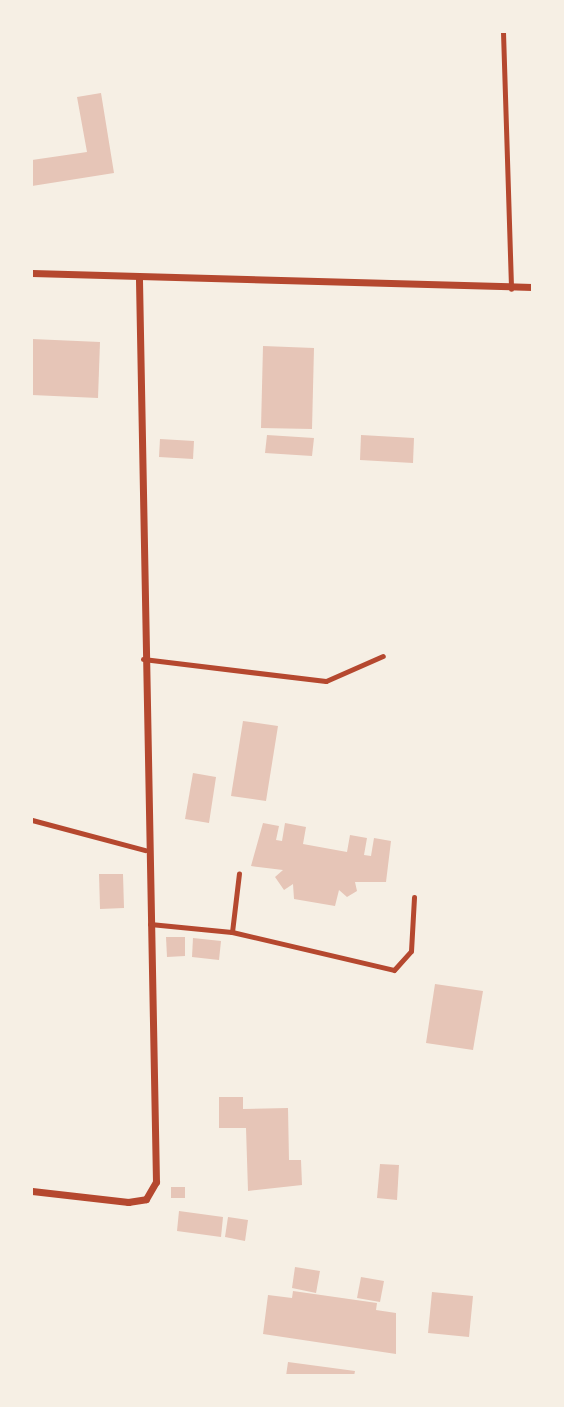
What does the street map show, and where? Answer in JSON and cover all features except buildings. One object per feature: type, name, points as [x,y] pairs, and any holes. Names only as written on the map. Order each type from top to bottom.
[{"type":"street","points":[[32,273],[139,279],[510,289],[533,287]]},
{"type":"street","points":[[32,1191],[128,1202],[153,1193],[150,924],[145,850],[139,279]]},
{"type":"lane","points":[[503,32],[510,289]]},
{"type":"lane","points":[[143,659],[326,681],[383,656]]},
{"type":"lane","points":[[32,820],[145,850]]},
{"type":"lane","points":[[232,932],[239,873]]},
{"type":"lane","points":[[150,924],[232,932],[394,970],[411,951],[414,897]]}]
